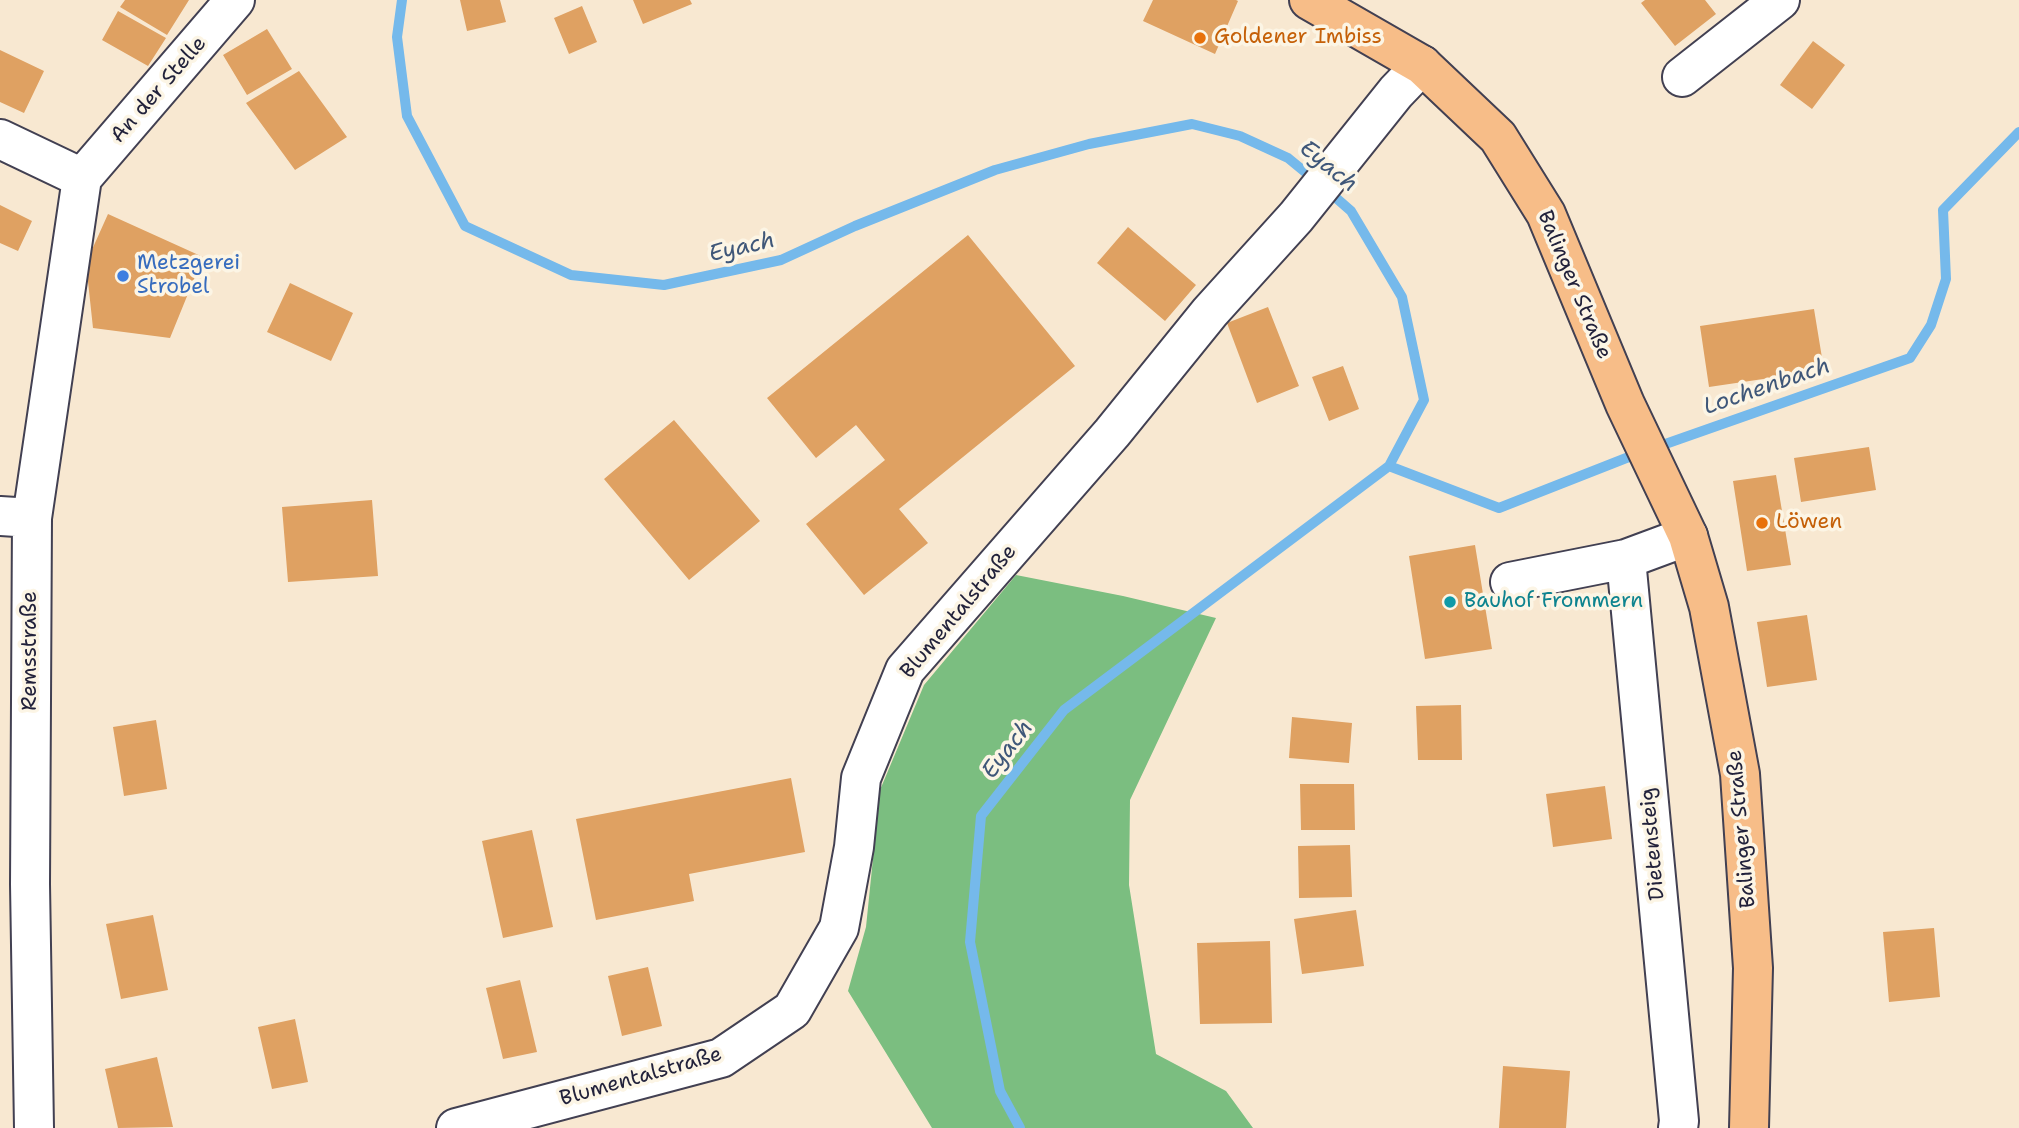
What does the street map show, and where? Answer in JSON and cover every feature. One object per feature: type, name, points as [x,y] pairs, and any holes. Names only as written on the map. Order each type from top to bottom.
[{"type":"main road","name":"Balinger Straße","points":[[1310,0],[1422,65],[1498,137],[1546,214],[1625,404],[1688,536],[1709,607],[1740,774],[1753,968],[1749,1128]]},
{"type":"street","name":"An der Stelle","points":[[82,178],[235,0]]},
{"type":"street","points":[[1682,77],[1780,0]]},
{"type":"street","name":"Blumentalstraße","points":[[456,1128],[504,1122],[721,1058],[792,1010],[839,928],[853,847],[860,778],[905,670],[1112,433],[1210,312],[1296,217],[1396,92],[1422,65]]},
{"type":"street","points":[[0,139],[82,178]]},
{"type":"street","name":"Remsstraße","points":[[34,1128],[15,885],[16,517],[82,178]]},
{"type":"street","points":[[1510,582],[1626,559],[1688,536]]},
{"type":"street","name":"Dietensteig","points":[[1626,559],[1678,1128]]},
{"type":"green space","points":[[1016,575],[1216,618],[1130,800],[1129,885],[1156,1054],[1226,1091],[1253,1128],[932,1128],[848,991],[866,927],[880,790],[924,685]]},
{"type":"building","points":[[125,0],[189,0],[167,35],[120,7]]},
{"type":"building","points":[[460,0],[500,0],[506,22],[467,31]]},
{"type":"building","points":[[633,0],[690,0],[692,4],[643,24]]},
{"type":"building","name":"Goldener Imbiss","points":[[1153,0],[1238,1],[1215,54],[1143,21]]},
{"type":"building","points":[[1645,0],[1705,0],[1716,14],[1675,46],[1641,3]]},
{"type":"building","points":[[582,6],[597,42],[569,54],[554,18]]},
{"type":"building","points":[[118,11],[166,38],[148,66],[102,40]]},
{"type":"building","points":[[267,29],[292,69],[247,95],[223,55]]},
{"type":"building","points":[[1813,41],[1845,65],[1812,109],[1780,85]]},
{"type":"building","points":[[0,50],[44,71],[24,113],[0,102]]},
{"type":"building","points":[[299,71],[347,137],[295,170],[246,103]]},
{"type":"building","points":[[0,205],[32,221],[18,251],[0,243]]},
{"type":"building","points":[[108,214],[203,257],[170,338],[93,328],[86,263]]},
{"type":"building","points":[[1128,227],[1196,285],[1165,321],[1097,263]]},
{"type":"building","points":[[968,235],[1075,366],[899,509],[928,543],[864,595],[806,524],[885,460],[856,425],[816,458],[767,398]]},
{"type":"building","points":[[290,283],[353,313],[331,361],[267,332]]},
{"type":"building","points":[[1268,307],[1299,386],[1257,403],[1227,323]]},
{"type":"building","points":[[1814,309],[1824,370],[1709,387],[1700,326]]},
{"type":"building","points":[[1343,366],[1359,409],[1329,421],[1312,377]]},
{"type":"building","points":[[674,420],[760,521],[689,580],[604,479]]},
{"type":"building","points":[[1869,447],[1876,490],[1801,502],[1794,458]]},
{"type":"building","name":"Löwen","points":[[1776,475],[1791,565],[1747,571],[1733,481]]},
{"type":"building","points":[[372,500],[378,576],[288,582],[282,507]]},
{"type":"building","name":"Bauhof Frommern","points":[[1475,545],[1492,649],[1425,659],[1409,556]]},
{"type":"building","points":[[1807,615],[1817,680],[1767,687],[1757,622]]},
{"type":"building","points":[[1461,705],[1462,760],[1418,760],[1416,706]]},
{"type":"building","points":[[1292,717],[1352,723],[1349,763],[1289,758]]},
{"type":"building","points":[[156,720],[167,789],[124,796],[113,727]]},
{"type":"building","points":[[791,778],[805,852],[689,874],[694,901],[596,920],[576,819]]},
{"type":"building","points":[[1300,784],[1354,784],[1355,830],[1301,830]]},
{"type":"building","points":[[1605,786],[1612,839],[1553,847],[1546,794]]},
{"type":"building","points":[[532,830],[553,927],[503,938],[482,841]]},
{"type":"building","points":[[1350,845],[1352,897],[1299,898],[1298,846]]},
{"type":"building","points":[[1356,910],[1364,966],[1302,974],[1294,919]]},
{"type":"building","points":[[153,915],[168,990],[121,999],[106,924]]},
{"type":"building","points":[[1934,928],[1940,997],[1889,1002],[1883,932]]},
{"type":"building","points":[[1270,941],[1272,1023],[1200,1024],[1197,943]]},
{"type":"building","points":[[648,967],[662,1026],[622,1036],[608,976]]},
{"type":"building","points":[[520,980],[537,1052],[503,1059],[486,988]]},
{"type":"building","points":[[295,1019],[308,1082],[272,1089],[258,1027]]},
{"type":"building","points":[[157,1057],[173,1127],[118,1128],[105,1069]]},
{"type":"building","points":[[1503,1066],[1570,1071],[1566,1128],[1499,1128]]},
{"type":"waterway","name":"Eyach","points":[[402,0],[397,37],[407,116],[465,226],[571,275],[664,285],[781,260],[855,226],[995,170],[1089,144],[1192,124],[1240,136],[1288,158],[1316,181]]},
{"type":"waterway","name":"Lochenbach","points":[[1654,448],[1910,358],[1931,325],[1946,279],[1943,210],[2019,132]]},
{"type":"waterway","name":"Eyach","points":[[1020,1128],[1000,1091],[970,942],[981,816],[1064,710],[1389,466],[1424,400],[1402,297],[1351,211],[1327,190]]},
{"type":"waterway","name":"Lochenbach","points":[[1389,466],[1499,508],[1639,453]]},
{"type":"place","name":"Goldener Imbiss","points":[[1200,38]]},
{"type":"place","name":"Metzgerei Strobel","points":[[123,276]]},
{"type":"place","name":"Löwen","points":[[1762,523]]},
{"type":"place","name":"Bauhof Frommern","points":[[1450,602]]}]
